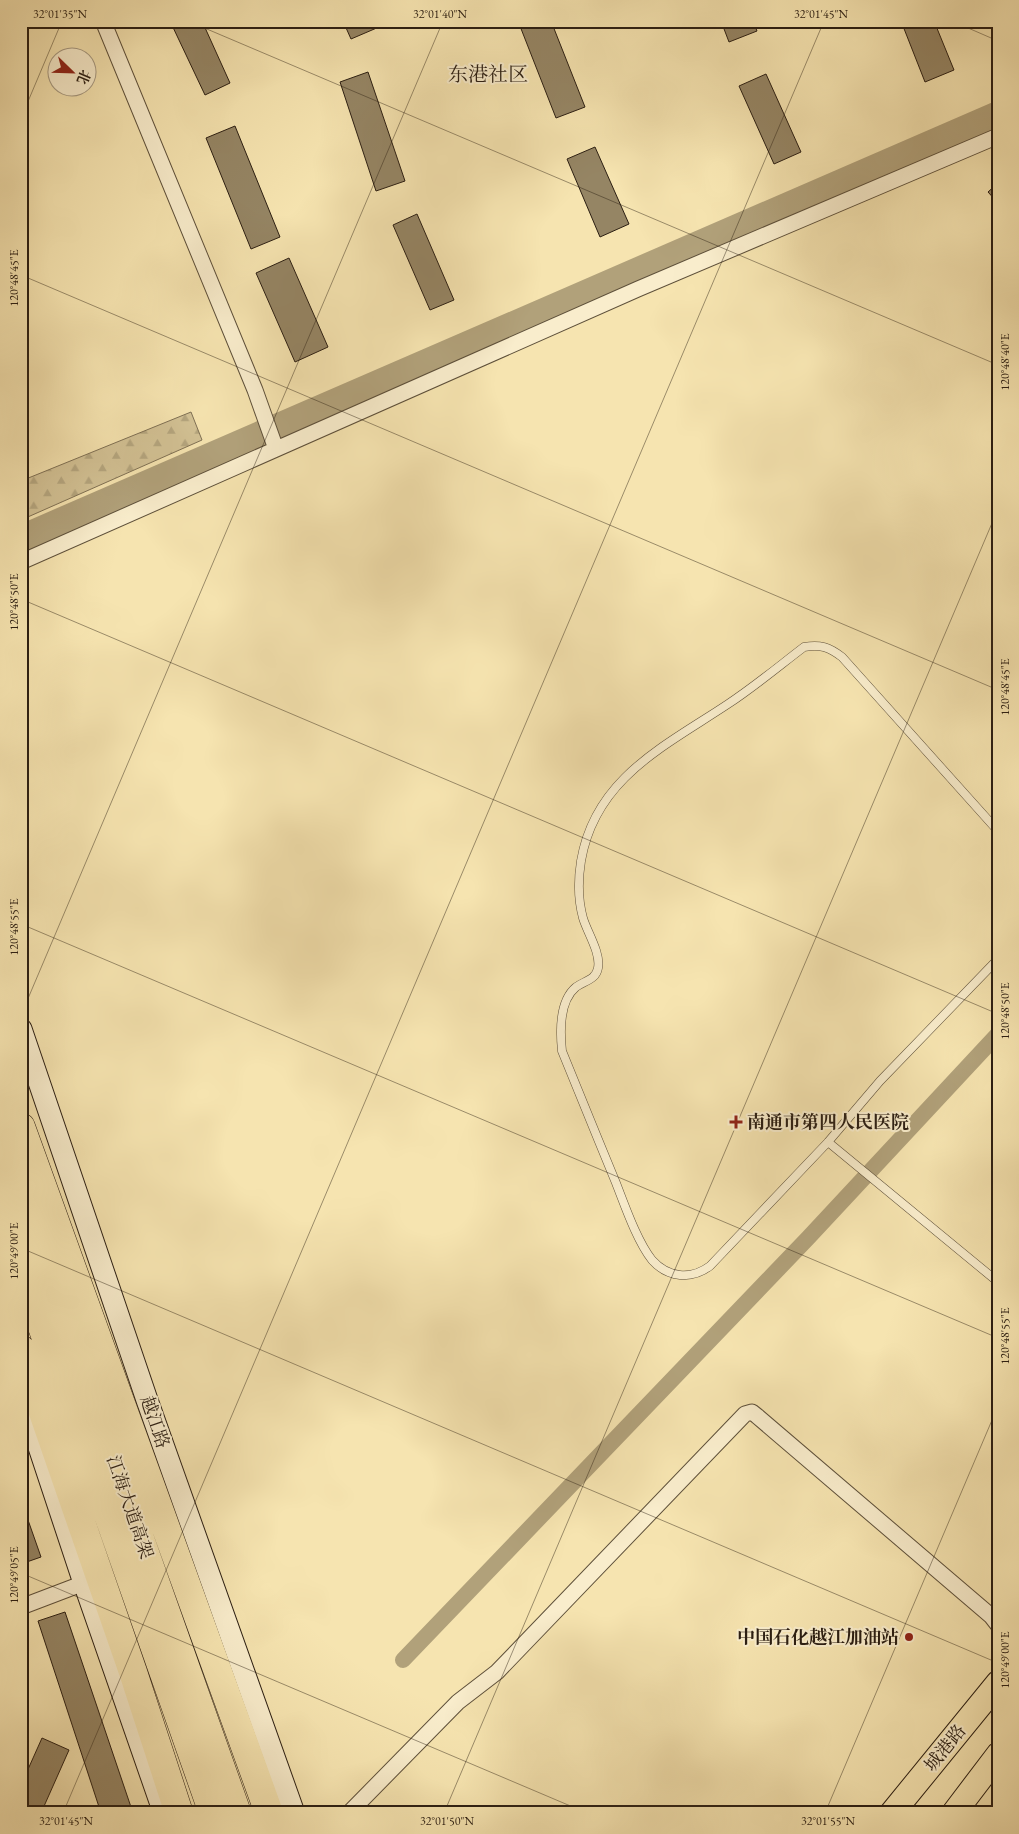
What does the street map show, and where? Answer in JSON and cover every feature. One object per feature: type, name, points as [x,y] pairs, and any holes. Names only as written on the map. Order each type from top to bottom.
[{"type":"highway","points":[[21,1127],[270,1813]]},
{"type":"highway","name":"江海大道高架","points":[[21,1202],[238,1813]]},
{"type":"highway","name":"江海大道高架","points":[[21,1267],[213,1813]]},
{"type":"highway","points":[[21,1349],[133,1672],[179,1813]]},
{"type":"main road","name":"越江路","points":[[21,1030],[147,1400],[294,1813]]},
{"type":"main road","points":[[21,1393],[84,1583],[164,1813]]},
{"type":"main road","name":"城港路","points":[[892,1813],[998,1683]]},
{"type":"main road","points":[[954,1813],[998,1755]]},
{"type":"street","points":[[103,21],[255,390],[276,449]]},
{"type":"street","points":[[21,562],[638,289],[998,136]]},
{"type":"street","points":[[349,1813],[458,1702],[497,1672],[745,1414],[752,1412],[758,1416],[991,1616],[998,1625]]},
{"type":"street","points":[[21,1607],[84,1583]]},
{"type":"lane","points":[[998,831],[842,657],[829,647],[816,645],[804,647],[731,702],[651,753],[617,784],[602,806],[590,832],[581,861],[579,891],[582,916],[598,958],[598,968],[594,977],[575,988],[567,999],[562,1026],[562,1052],[625,1205],[652,1260],[675,1275],[688,1276],[701,1273],[710,1266],[828,1142],[886,1074],[998,959]]},
{"type":"lane","points":[[828,1142],[998,1282]]},
{"type":"green space","points":[[191,412],[202,440],[21,520],[21,481]]},
{"type":"building","points":[[170,21],[202,21],[230,83],[205,95]]},
{"type":"building","points":[[343,21],[376,21],[379,27],[351,39]]},
{"type":"building","points":[[518,21],[551,21],[585,107],[556,118]]},
{"type":"building","points":[[721,21],[753,21],[757,31],[729,42]]},
{"type":"building","points":[[901,21],[934,21],[954,70],[925,82]]},
{"type":"building","points":[[368,72],[405,181],[376,191],[340,82]]},
{"type":"building","points":[[766,74],[801,152],[774,164],[739,86]]},
{"type":"building","points":[[235,126],[280,237],[251,249],[206,138]]},
{"type":"building","points":[[595,147],[629,224],[600,237],[567,159]]},
{"type":"building","points":[[998,183],[998,203],[988,192]]},
{"type":"building","points":[[417,214],[454,300],[430,310],[393,225]]},
{"type":"building","points":[[289,258],[328,347],[295,362],[256,273]]},
{"type":"building","points":[[21,1500],[41,1557],[21,1564]]},
{"type":"building","points":[[65,1612],[133,1813],[101,1813],[38,1621]]},
{"type":"building","points":[[42,1738],[69,1750],[41,1813],[21,1813],[21,1785]]},
{"type":"waterway","points":[[21,539],[998,115]]},
{"type":"waterway","points":[[403,1660],[808,1238],[998,1034]]},
{"type":"place","name":"南通市第四人民医院","points":[[736,1122]]},
{"type":"place","name":"中国石化越江加油站","points":[[909,1637]]},
{"type":"district","name":"东港社区","points":[[488,74]]}]
